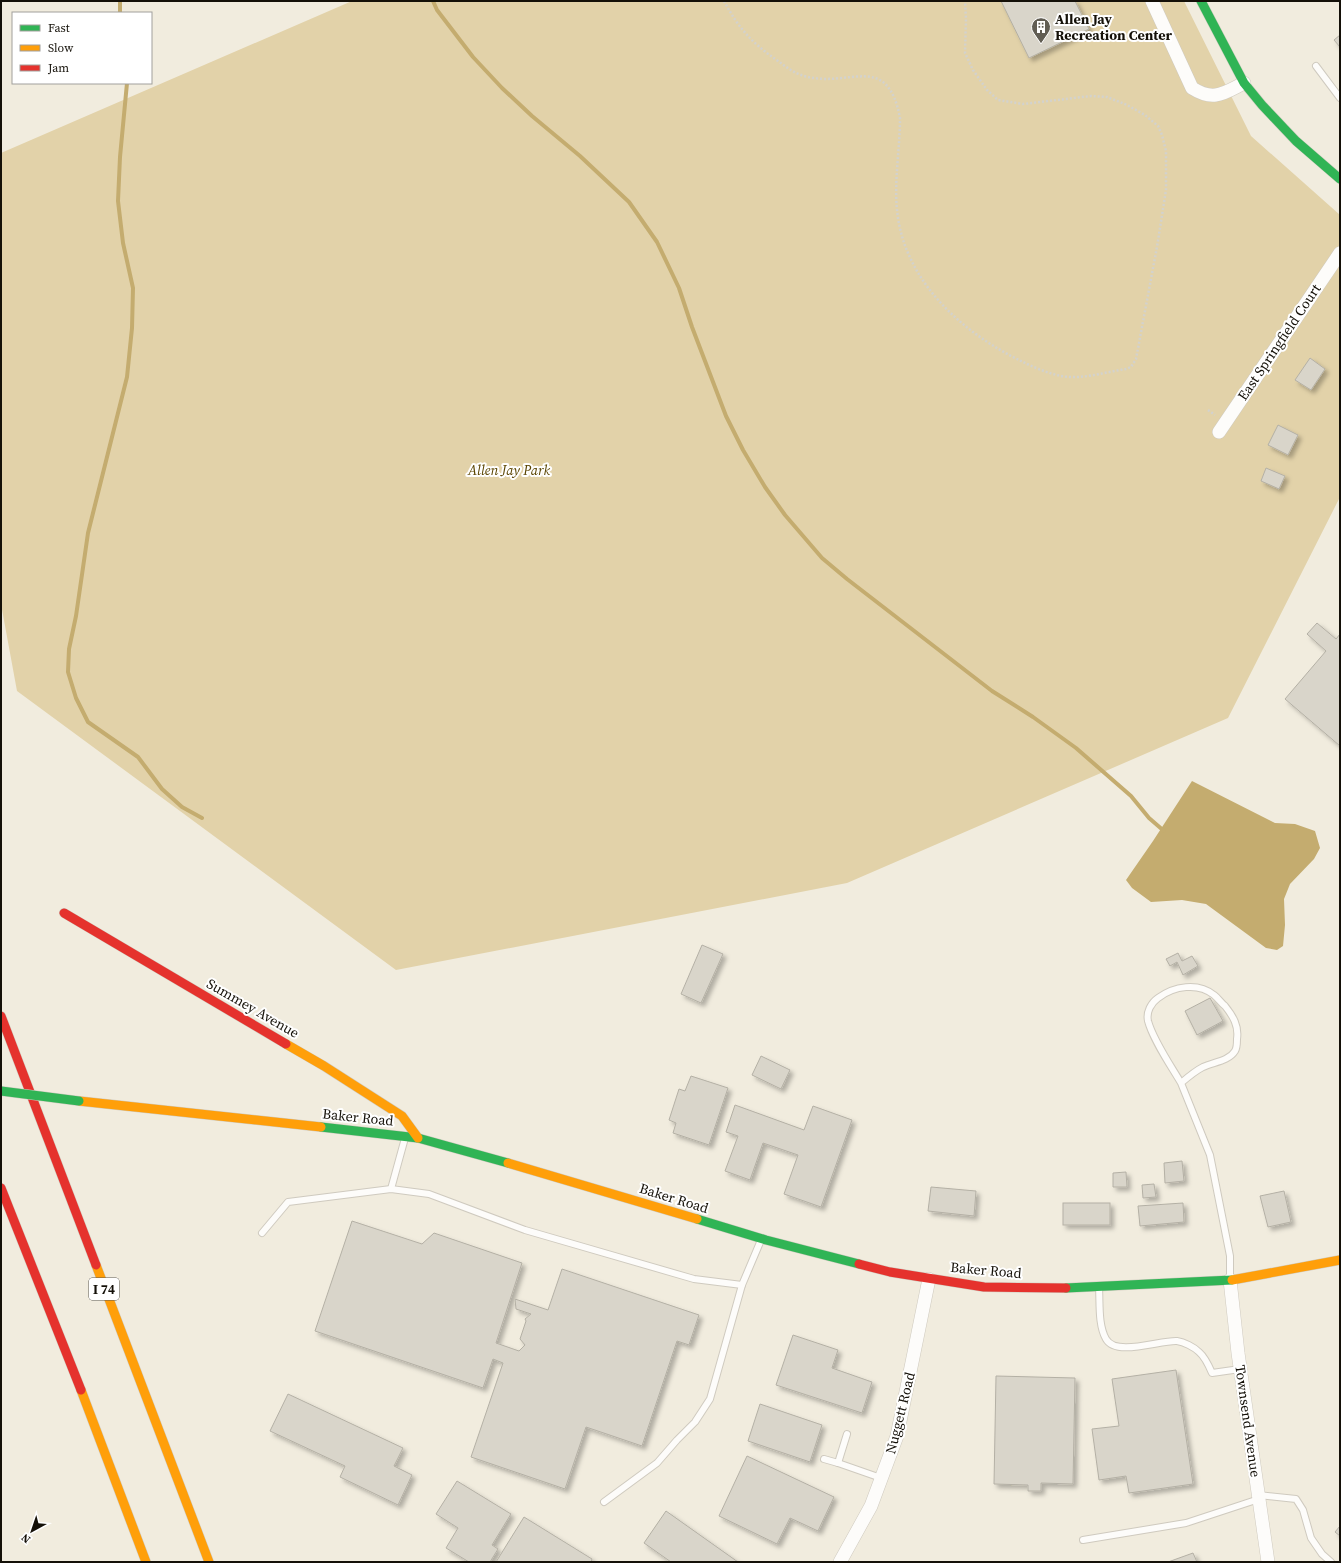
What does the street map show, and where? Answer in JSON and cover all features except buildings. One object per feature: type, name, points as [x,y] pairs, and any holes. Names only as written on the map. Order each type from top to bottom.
[{"type":"main road","points":[[1201,1],[1244,83],[1262,105],[1296,141],[1340,179]]},
{"type":"main road","name":"Summey Avenue","points":[[64,913],[324,1066],[389,1107],[402,1116],[418,1138]]},
{"type":"main road","name":"I 74","points":[[1,1016],[209,1562]]},
{"type":"main road","name":"Baker Road","points":[[1,1092],[418,1138],[489,1157],[761,1239],[890,1272],[984,1287],[1051,1288],[1137,1286],[1230,1280],[1340,1260]]},
{"type":"main road","points":[[1,1188],[99,1434],[146,1562]]},
{"type":"street","points":[[1152,1],[1192,88],[1203,95],[1221,95],[1244,83]]},
{"type":"street","name":"East Springfield Court","points":[[1219,432],[1340,253]]},
{"type":"street","name":"Nuggett Road","points":[[840,1562],[871,1506],[897,1436],[929,1279]]},
{"type":"street","name":"Townsend Avenue","points":[[1230,1280],[1240,1369],[1268,1562]]},
{"type":"lane","points":[[1316,66],[1340,98]]},
{"type":"lane","points":[[1181,1083],[1204,1066],[1229,1057],[1236,1050],[1238,1035],[1236,1023],[1228,1010],[1215,995],[1202,989],[1185,986],[1167,991],[1155,1001],[1148,1011],[1148,1021],[1154,1036],[1181,1083],[1210,1155],[1230,1256],[1230,1280]]},
{"type":"lane","points":[[391,1189],[406,1137]]},
{"type":"lane","points":[[262,1233],[288,1202],[391,1189],[429,1194],[525,1230],[694,1279],[742,1285]]},
{"type":"lane","points":[[604,1502],[657,1463],[695,1422],[710,1399],[742,1285],[761,1239]]},
{"type":"lane","points":[[1099,1287],[1102,1328],[1106,1340],[1113,1346],[1125,1348],[1178,1341],[1189,1345],[1199,1352],[1212,1373],[1240,1369]]},
{"type":"lane","points":[[838,1463],[847,1434]]},
{"type":"lane","points":[[824,1459],[881,1478]]},
{"type":"lane","points":[[1083,1540],[1186,1523],[1259,1497],[1296,1499],[1303,1510],[1311,1538],[1322,1554],[1331,1562]]},
{"type":"path","points":[[724,1],[744,33],[760,48],[795,73],[814,78],[875,78],[889,86],[898,106],[900,118],[896,200],[898,219],[903,238],[914,266],[931,292],[951,314],[973,332],[1004,352],[1031,366],[1060,376],[1076,377],[1126,370],[1131,367],[1136,359],[1166,190],[1166,151],[1162,135],[1158,126],[1145,115],[1127,105],[1107,98],[1090,96],[1023,104],[998,100],[987,90],[973,70],[965,52],[966,19],[964,1]]},
{"type":"green space","name":"Allen Jay Park","points":[[352,1],[1184,1],[1251,136],[1340,215],[1340,497],[1228,718],[847,883],[396,970],[17,691],[1,604],[1,153]]},
{"type":"shaded area","points":[[1192,781],[1275,823],[1295,824],[1315,831],[1320,848],[1314,859],[1290,884],[1284,899],[1285,925],[1283,946],[1277,950],[1266,948],[1206,904],[1182,900],[1151,902],[1132,888],[1126,880]]},
{"type":"waterway","points":[[120,1],[120,12]]},
{"type":"waterway","points":[[433,1],[437,10],[473,57],[502,88],[532,116],[580,156],[629,202],[657,242],[679,288],[692,327],[726,416],[743,450],[765,487],[785,515],[822,558],[992,691],[1033,717],[1076,748],[1131,796],[1149,818],[1164,831]]},
{"type":"waterway","points":[[127,84],[120,157],[118,201],[123,243],[133,288],[132,328],[127,377],[88,533],[76,616],[69,649],[68,672],[76,698],[88,722],[138,757],[162,789],[182,807],[202,818]]},
{"type":"traffic: fast","points":[[1201,1],[1244,83],[1262,105],[1296,141],[1340,179]]},
{"type":"traffic: fast","points":[[1,1091],[79,1101]]},
{"type":"traffic: fast","points":[[321,1127],[418,1138],[508,1163]]},
{"type":"traffic: fast","points":[[697,1219],[766,1240],[859,1264]]},
{"type":"traffic: fast","points":[[1066,1288],[1232,1280]]},
{"type":"traffic: slow","points":[[286,1044],[324,1066],[402,1116],[418,1138]]},
{"type":"traffic: slow","points":[[79,1101],[321,1127]]},
{"type":"traffic: slow","points":[[508,1163],[697,1219]]},
{"type":"traffic: slow","points":[[1232,1280],[1340,1260]]},
{"type":"traffic: slow","points":[[96,1265],[209,1562]]},
{"type":"traffic: slow","points":[[81,1390],[146,1562]]},
{"type":"traffic: jam","points":[[64,913],[286,1044]]},
{"type":"traffic: jam","points":[[1,1016],[96,1265]]},
{"type":"traffic: jam","points":[[1,1188],[81,1390]]},
{"type":"traffic: jam","points":[[859,1264],[890,1272],[984,1287],[1066,1288]]},
{"type":"place","name":"Allen Jay Recreation Center","points":[[1041,44]]}]
